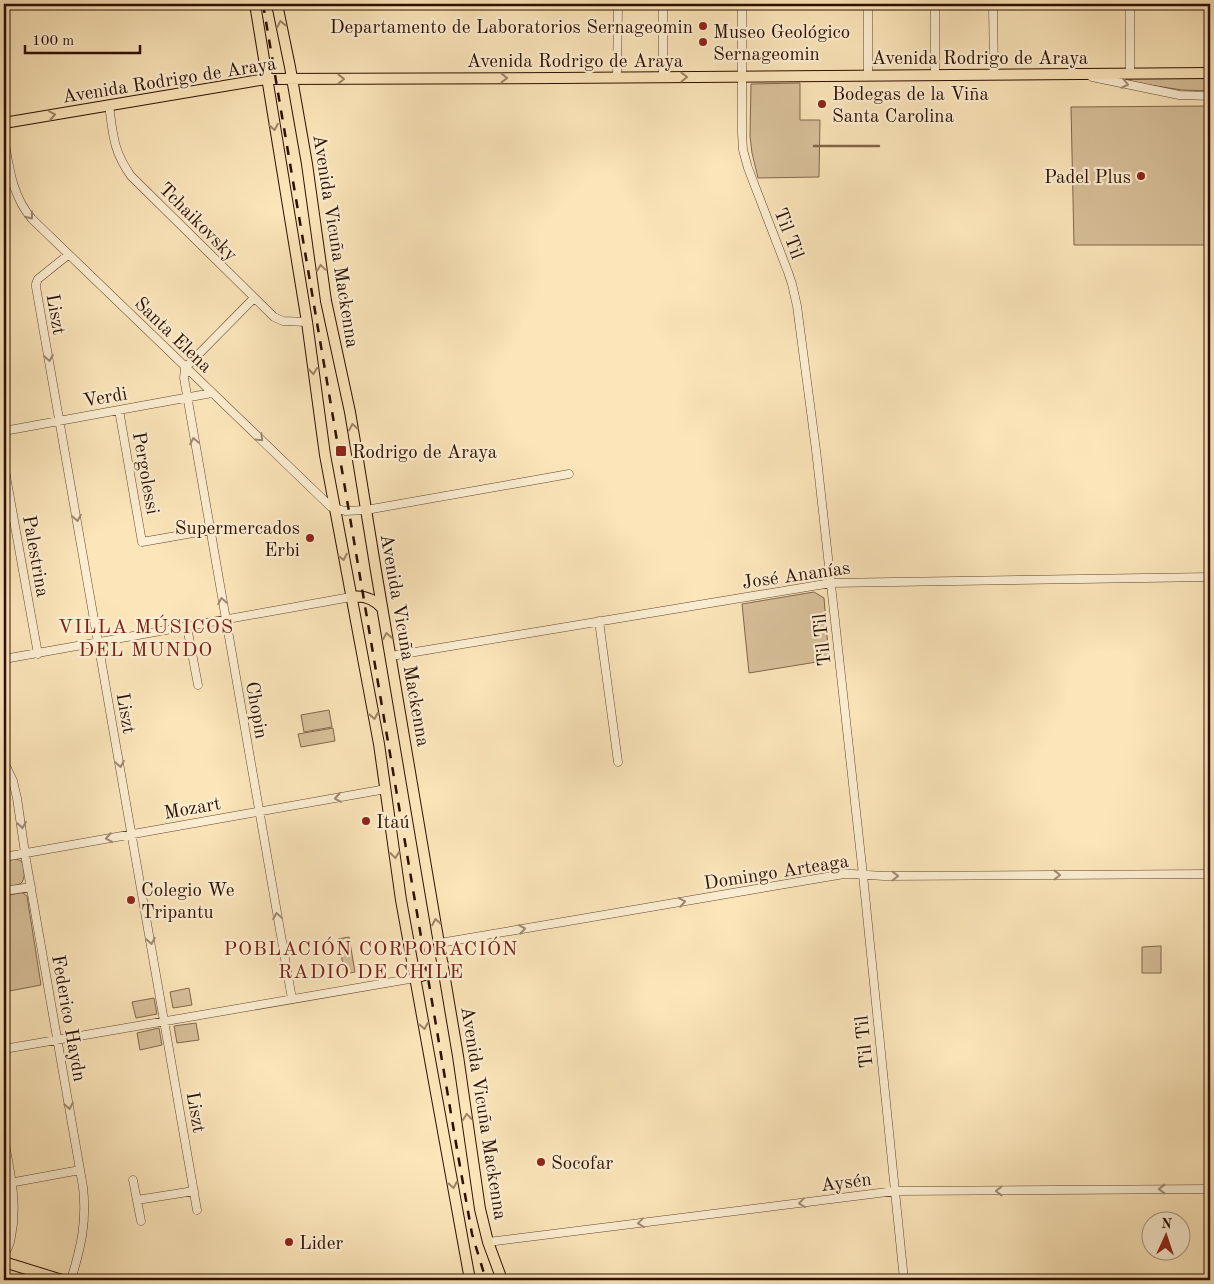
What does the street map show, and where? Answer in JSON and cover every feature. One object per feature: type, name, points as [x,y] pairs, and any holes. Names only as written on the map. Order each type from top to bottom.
[{"type":"main road","points":[[255,4],[307,322],[334,509],[379,744],[415,978],[470,1280]]},
{"type":"main road","name":"Avenida Vicuña Mackenna","points":[[277,4],[309,179],[325,293],[350,412],[440,943],[478,1193],[488,1242],[502,1280]]},
{"type":"main road","name":"Avenida Rodrigo de Araya","points":[[4,123],[266,79],[1210,73]]},
{"type":"main road","points":[[351,597],[360,596],[370,599],[382,608]]},
{"type":"main road","points":[[415,978],[434,972],[443,964]]},
{"type":"main road","points":[[4,1262],[62,1280]]},
{"type":"street","points":[[618,4],[618,78]]},
{"type":"street","points":[[662,77],[663,4]]},
{"type":"street","name":"Til Til","points":[[742,4],[743,150],[748,168],[790,278],[797,306],[831,583],[904,1280]]},
{"type":"street","points":[[868,4],[868,75]]},
{"type":"street","points":[[934,4],[935,75]]},
{"type":"street","points":[[993,4],[994,75]]},
{"type":"street","points":[[1130,4],[1130,74]]},
{"type":"street","points":[[1077,74],[1179,95],[1210,96]]},
{"type":"street","name":"Tchaikovsky","points":[[109,105],[116,150],[122,164],[131,176],[274,317],[283,321],[307,322]]},
{"type":"street","name":"Santa Elena","points":[[4,138],[13,186],[22,206],[32,220],[334,509]]},
{"type":"street","name":"Liszt","points":[[68,255],[40,277],[36,284],[198,1210]]},
{"type":"street","points":[[185,368],[254,298]]},
{"type":"street","name":"Chopin","points":[[185,368],[186,398],[292,999]]},
{"type":"street","name":"Verdi","points":[[4,430],[212,393]]},
{"type":"street","name":"Pergolessi","points":[[119,410],[142,542],[210,530]]},
{"type":"street","name":"Palestrina","points":[[4,465],[38,654]]},
{"type":"street","points":[[334,509],[345,512],[366,510],[569,474]]},
{"type":"street","name":"José Ananías","points":[[391,656],[831,583],[1210,577]]},
{"type":"street","points":[[4,659],[351,597]]},
{"type":"street","points":[[599,622],[618,762]]},
{"type":"street","points":[[187,627],[198,685]]},
{"type":"street","name":"Federico Haydn","points":[[4,762],[16,789],[84,1198],[84,1223],[81,1246],[71,1280]]},
{"type":"street","name":"Mozart","points":[[4,857],[386,789]]},
{"type":"street","name":"Domingo Arteaga","points":[[440,943],[844,874],[884,876],[1210,874]]},
{"type":"street","points":[[4,891],[31,887]]},
{"type":"street","points":[[4,1049],[415,978]]},
{"type":"street","points":[[4,1139],[8,1183],[14,1204],[14,1222],[10,1241],[4,1254]]},
{"type":"street","points":[[8,1183],[80,1170]]},
{"type":"street","points":[[133,1180],[141,1221]]},
{"type":"street","name":"Aysén","points":[[488,1242],[895,1191],[1210,1189]]},
{"type":"street","points":[[137,1200],[194,1191]]},
{"type":"shaded area","points":[[1130,77],[1210,77],[1210,91],[1182,90],[1130,82]]},
{"type":"shaded area","points":[[800,83],[800,120],[820,120],[819,177],[758,178],[750,136],[751,84]]},
{"type":"shaded area","name":"Padel Plus","points":[[1210,106],[1210,245],[1074,245],[1071,107]]},
{"type":"shaded area","points":[[814,592],[824,598],[829,660],[749,673],[742,604]]},
{"type":"shaded area","points":[[329,710],[332,727],[304,732],[301,715]]},
{"type":"shaded area","points":[[333,728],[335,741],[301,747],[298,734]]},
{"type":"shaded area","points":[[17,859],[21,861],[23,866],[23,880],[18,885],[4,887],[4,861]]},
{"type":"shaded area","points":[[20,893],[27,896],[41,985],[4,992],[4,896]]},
{"type":"shaded area","points":[[349,937],[355,972],[345,974],[338,939]]},
{"type":"shaded area","points":[[1161,946],[1161,973],[1142,973],[1142,947]]},
{"type":"shaded area","points":[[189,988],[192,1005],[173,1008],[170,992]]},
{"type":"shaded area","points":[[154,998],[157,1014],[136,1018],[132,1002]]},
{"type":"shaded area","points":[[196,1023],[199,1040],[177,1043],[174,1026]]},
{"type":"shaded area","points":[[159,1028],[162,1045],[140,1050],[137,1033]]},
{"type":"waterway","points":[[814,146],[879,146]]},
{"type":"railway","points":[[263,4],[458,1155],[472,1234],[486,1280]]},
{"type":"place","name":"Departamento de Laboratorios Sernageomin","points":[[703,26]]},
{"type":"place","name":"Museo Geológico Sernageomin","points":[[703,42]]},
{"type":"place","name":"Bodegas de la Viña Santa Carolina","points":[[822,104]]},
{"type":"place","name":"Padel Plus","points":[[1141,176]]},
{"type":"place","name":"Rodrigo de Araya","points":[[341,451]]},
{"type":"place","name":"Supermercados Erbi","points":[[310,538]]},
{"type":"place","name":"Itaú","points":[[366,821]]},
{"type":"place","name":"Colegio We Tripantu","points":[[131,900]]},
{"type":"place","name":"Socofar","points":[[541,1162]]},
{"type":"place","name":"Lider","points":[[289,1242]]},
{"type":"district","name":"VILLA MÚSICOS DEL MUNDO","points":[[146,638]]},
{"type":"district","name":"POBLACIÓN CORPORACIÓN RADIO DE CHILE","points":[[371,960]]}]
